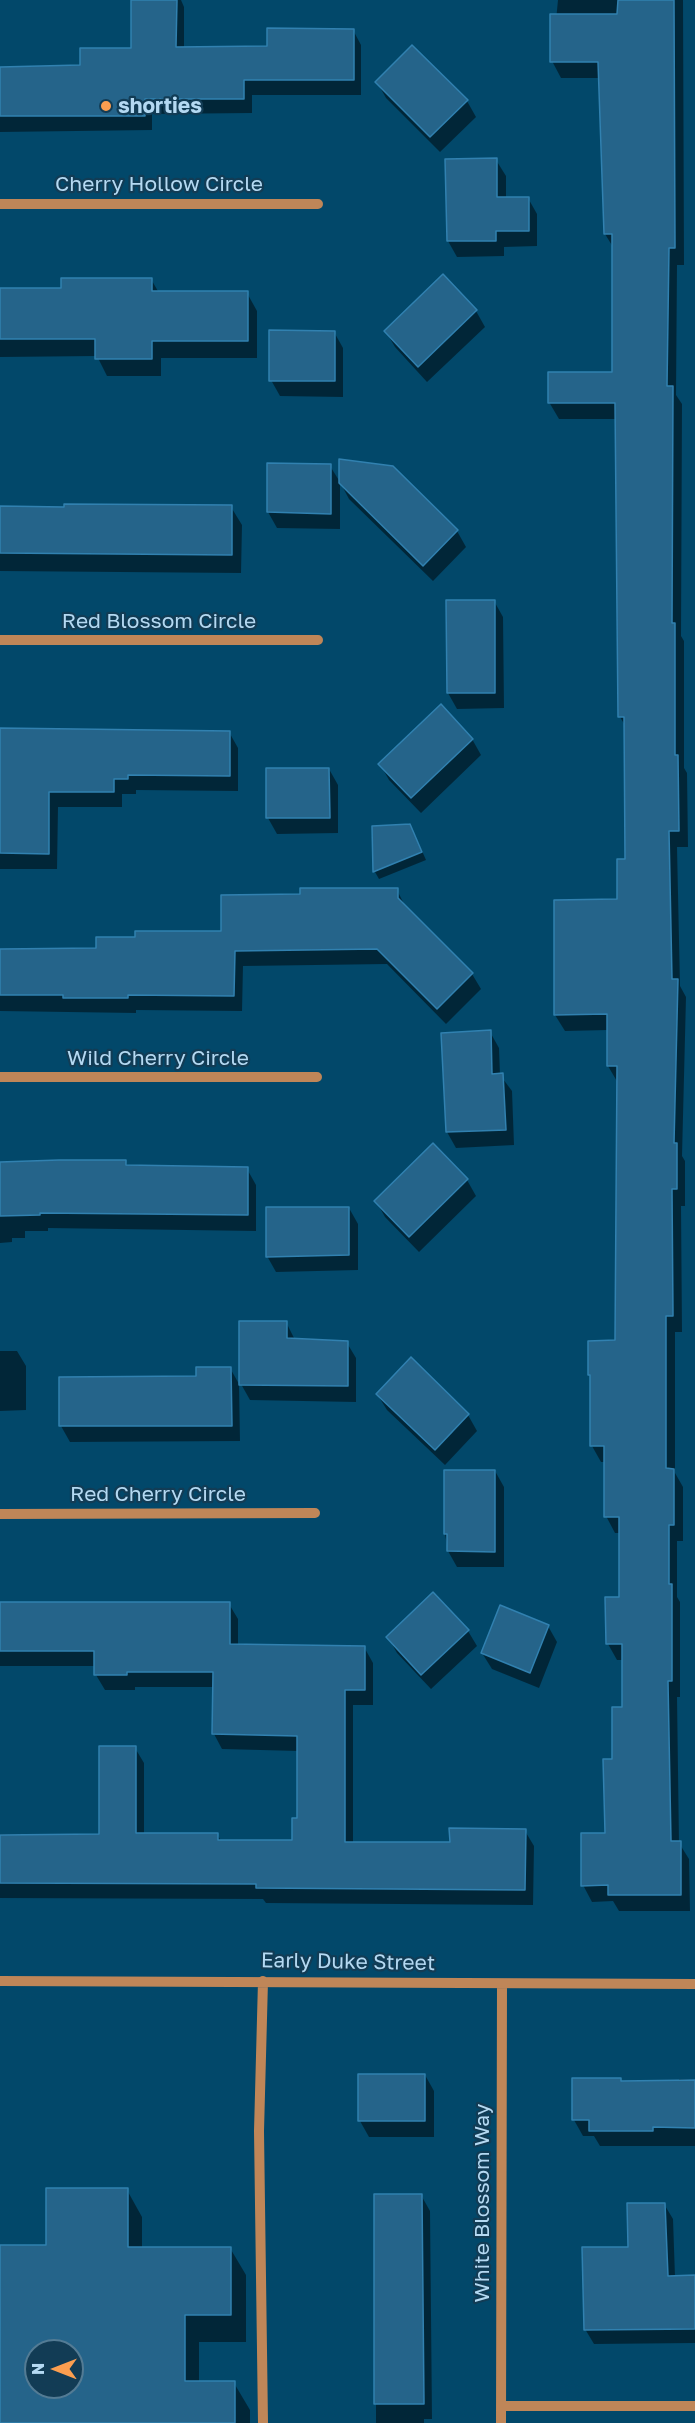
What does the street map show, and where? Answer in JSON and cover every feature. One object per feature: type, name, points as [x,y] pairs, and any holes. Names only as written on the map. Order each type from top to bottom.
[{"type":"street","name":"Cherry Hollow Circle","points":[[0,204],[318,204]]},
{"type":"street","name":"Red Blossom Circle","points":[[0,640],[318,640]]},
{"type":"street","name":"Wild Cherry Circle","points":[[0,1077],[317,1077]]},
{"type":"street","name":"Red Cherry Circle","points":[[0,1514],[315,1514]]},
{"type":"street","name":"Early Duke Street","points":[[0,1981],[695,1984]]},
{"type":"street","points":[[262,1981],[259,2132],[263,2423]]},
{"type":"street","name":"White Blossom Way","points":[[501,2423],[502,1984]]},
{"type":"street","points":[[501,2406],[695,2406]]},
{"type":"building","points":[[131,0],[177,0],[176,47],[267,46],[267,28],[354,29],[354,80],[244,80],[244,99],[145,99],[145,116],[0,116],[0,67],[80,65],[80,48],[131,48]]},
{"type":"building","points":[[618,0],[674,0],[675,248],[669,248],[667,386],[673,386],[672,623],[675,623],[675,755],[678,755],[679,831],[669,831],[672,979],[678,979],[674,1143],[677,1143],[677,1189],[672,1189],[673,1316],[666,1316],[666,1468],[674,1469],[674,1525],[669,1525],[669,1584],[672,1584],[672,1681],[668,1681],[671,1841],[681,1841],[681,1895],[608,1895],[608,1885],[581,1886],[581,1833],[605,1833],[603,1759],[612,1759],[612,1707],[622,1707],[622,1644],[606,1644],[605,1597],[619,1597],[619,1517],[604,1517],[604,1446],[590,1446],[590,1375],[588,1375],[588,1341],[615,1340],[617,1066],[607,1066],[607,1014],[554,1015],[554,900],[617,899],[617,859],[625,859],[624,717],[618,717],[615,403],[548,403],[548,372],[612,372],[612,234],[604,234],[598,62],[550,62],[550,14],[617,14]]},
{"type":"building","points":[[412,45],[468,100],[430,137],[375,82]]},
{"type":"building","points":[[497,158],[497,197],[529,197],[529,231],[496,231],[496,241],[447,241],[445,159]]},
{"type":"building","points":[[443,274],[477,310],[418,367],[384,331]]},
{"type":"building","points":[[61,278],[152,278],[152,291],[248,291],[248,341],[152,341],[152,359],[95,359],[95,339],[0,339],[0,288],[61,288]]},
{"type":"building","points":[[269,330],[335,331],[335,381],[269,381]]},
{"type":"building","points":[[339,459],[393,466],[458,530],[423,566],[339,483]]},
{"type":"building","points":[[267,463],[331,464],[331,514],[267,512]]},
{"type":"building","points":[[64,504],[232,505],[232,555],[0,553],[0,506],[64,507]]},
{"type":"building","points":[[446,600],[495,600],[495,693],[447,693]]},
{"type":"building","points":[[441,704],[473,739],[411,798],[378,764]]},
{"type":"building","points":[[0,728],[230,731],[230,776],[128,775],[128,779],[114,779],[114,792],[49,792],[49,854],[0,853]]},
{"type":"building","points":[[266,768],[329,768],[330,818],[266,818]]},
{"type":"building","points":[[410,824],[422,852],[373,872],[372,826]]},
{"type":"building","points":[[300,888],[398,888],[398,898],[473,973],[437,1009],[377,949],[235,951],[234,996],[128,995],[128,998],[63,998],[63,995],[0,995],[0,949],[96,948],[96,937],[135,937],[135,931],[221,931],[221,895],[300,894]]},
{"type":"building","points":[[491,1030],[492,1074],[503,1073],[506,1130],[446,1132],[441,1033]]},
{"type":"building","points":[[433,1143],[468,1179],[409,1237],[374,1201]]},
{"type":"building","points":[[126,1160],[126,1165],[248,1167],[248,1215],[40,1213],[40,1215],[0,1216],[0,1162]]},
{"type":"building","points":[[266,1207],[349,1207],[349,1255],[266,1257]]},
{"type":"building","points":[[239,1321],[287,1321],[287,1338],[348,1341],[348,1386],[239,1385]]},
{"type":"building","points":[[411,1357],[469,1414],[435,1450],[376,1394]]},
{"type":"building","points":[[196,1367],[231,1367],[232,1426],[59,1426],[59,1377],[196,1376]]},
{"type":"building","points":[[444,1470],[495,1470],[495,1552],[447,1551],[447,1534],[444,1534]]},
{"type":"building","points":[[433,1592],[469,1630],[421,1675],[386,1637]]},
{"type":"building","points":[[0,1602],[230,1602],[230,1644],[365,1646],[365,1690],[345,1690],[345,1842],[450,1842],[449,1828],[526,1829],[525,1890],[256,1888],[256,1884],[0,1883],[0,1835],[99,1834],[99,1746],[136,1746],[136,1833],[218,1833],[218,1840],[292,1840],[292,1818],[297,1818],[297,1736],[212,1734],[213,1672],[127,1672],[127,1675],[94,1675],[94,1651],[0,1651]]},
{"type":"building","points":[[500,1605],[549,1625],[530,1673],[481,1653]]},
{"type":"building","points":[[358,2074],[425,2074],[425,2121],[358,2121]]},
{"type":"building","points":[[572,2078],[621,2078],[621,2081],[695,2080],[695,2128],[653,2127],[653,2131],[589,2131],[589,2120],[572,2120]]},
{"type":"building","points":[[46,2188],[128,2188],[128,2247],[231,2247],[231,2315],[185,2315],[185,2381],[235,2381],[235,2423],[0,2423],[0,2245],[46,2245]]},
{"type":"building","points":[[374,2194],[422,2194],[424,2404],[374,2404]]},
{"type":"building","points":[[627,2203],[665,2203],[668,2276],[695,2275],[695,2329],[584,2330],[582,2247],[628,2247]]},
{"type":"place","name":"shorties","points":[[106,106]]}]
